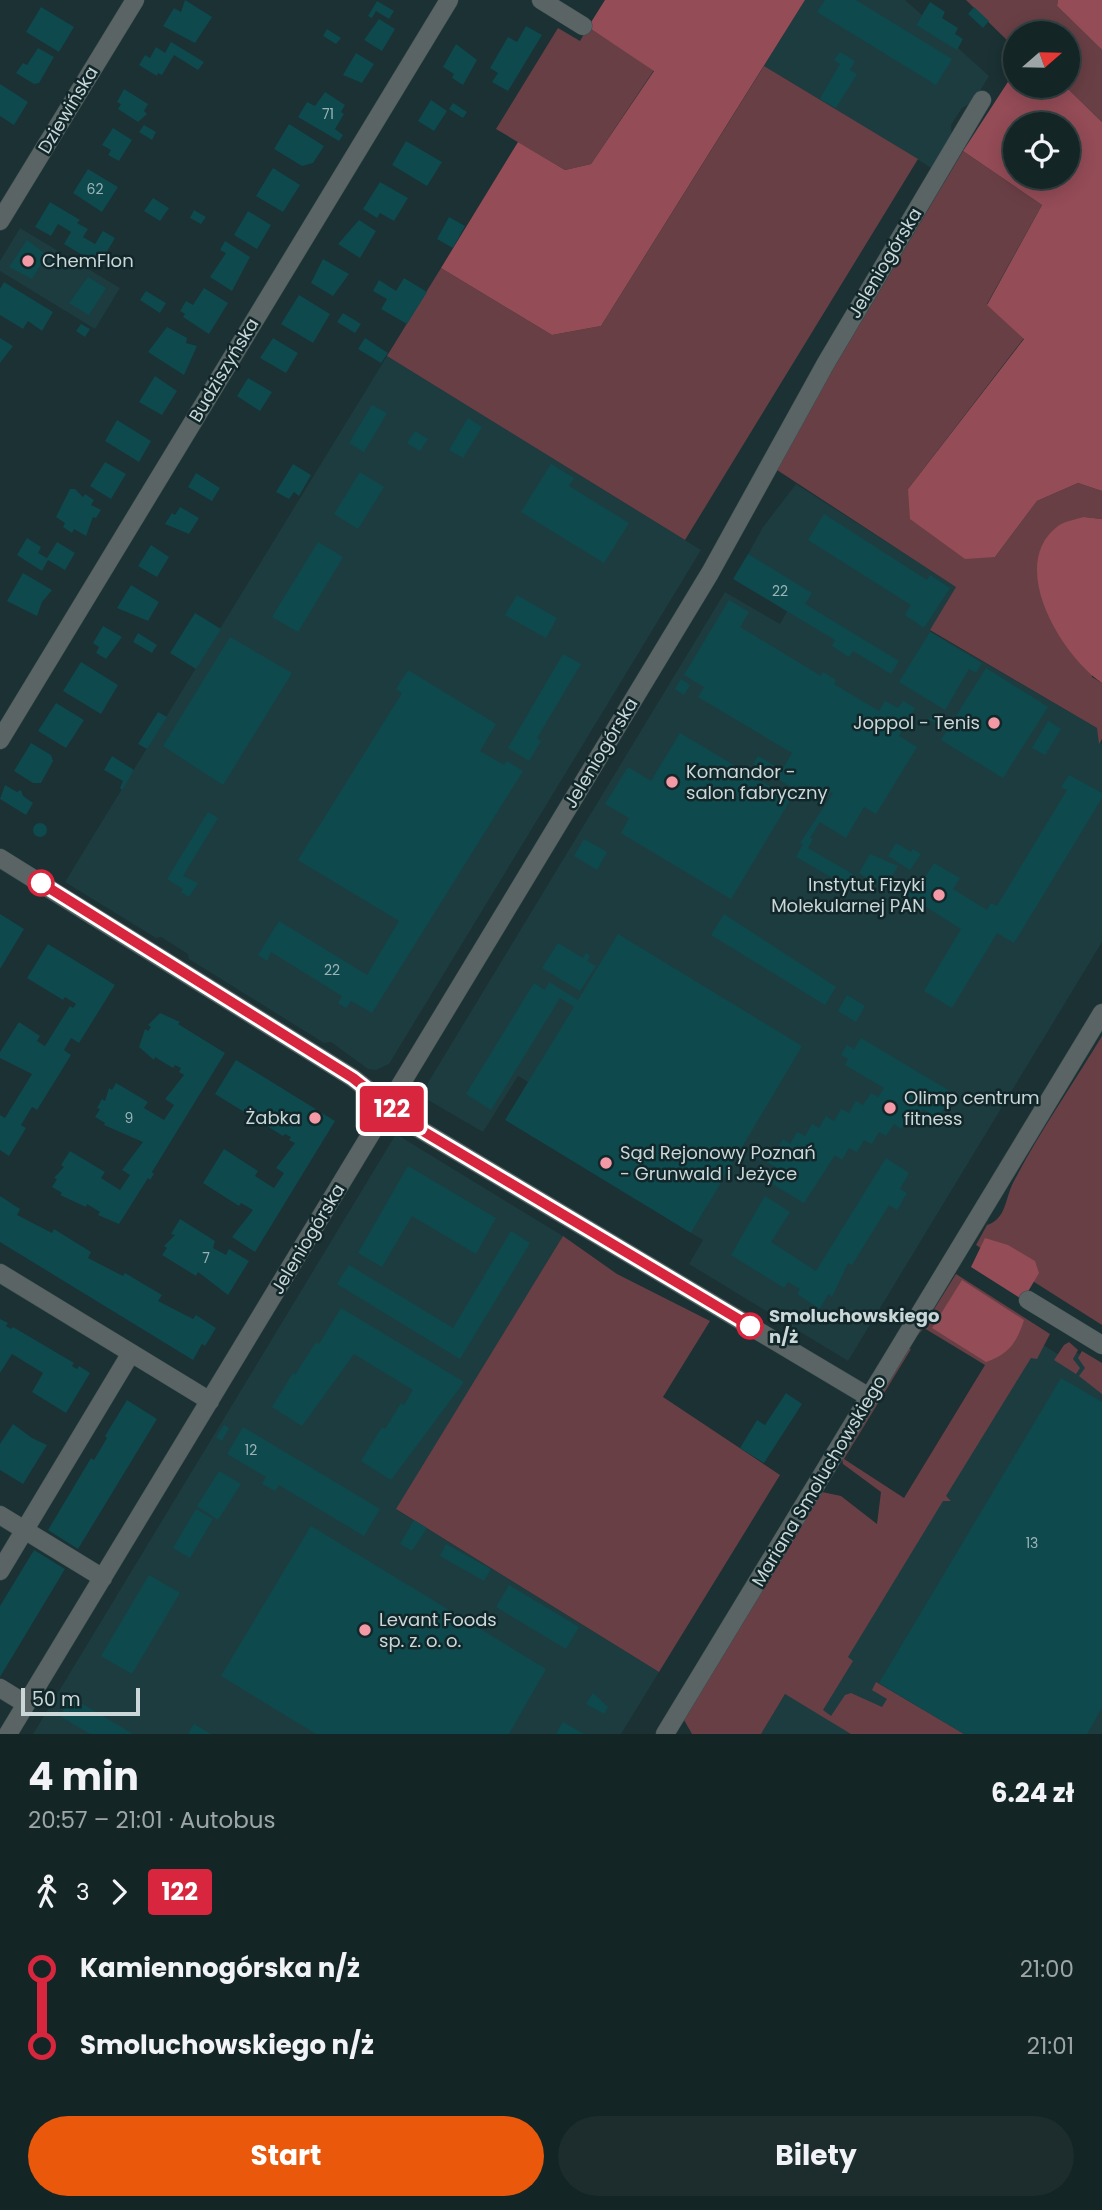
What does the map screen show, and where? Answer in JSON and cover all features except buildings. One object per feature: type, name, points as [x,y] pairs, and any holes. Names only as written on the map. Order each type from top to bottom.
[{"type":"street","name":"Dziewińska","points":[[0,221],[135,0]]},
{"type":"street","name":"Budziszyńska","points":[[0,740],[449,0]]},
{"type":"street","points":[[541,0],[583,26]]},
{"type":"street","name":"Jeleniogórska","points":[[8,1734],[710,573],[825,363],[982,100]]},
{"type":"street","points":[[0,858],[332,1064],[411,1124],[869,1397]]},
{"type":"street","name":"Mariana Smoluchowskiego","points":[[665,1734],[1102,1013]]},
{"type":"street","points":[[0,1273],[210,1401]]},
{"type":"street","points":[[1028,1300],[1102,1345]]},
{"type":"street","points":[[0,1571],[131,1353]]},
{"type":"street","points":[[0,1515],[103,1578]]},
{"type":"street","points":[[0,1688],[26,1704]]},
{"type":"shaded area","points":[[605,0],[805,0],[601,326],[552,335],[441,268],[518,142],[565,170],[591,164],[654,71],[588,27]]},
{"type":"shaded area","points":[[805,0],[905,0],[922,15],[916,25],[958,48],[989,76],[973,102],[962,108],[951,125],[952,138],[933,169],[764,66]]},
{"type":"shaded area","points":[[966,0],[1058,0],[1057,6],[1072,21],[1003,21],[1003,36]]},
{"type":"shaded area","points":[[1058,0],[1102,0],[1102,50],[1080,28],[1080,21],[1072,21],[1057,6]]},
{"type":"shaded area","points":[[588,27],[654,70],[591,164],[565,170],[496,129],[558,28],[580,41]]},
{"type":"shaded area","points":[[1080,28],[1102,50],[1102,122],[1077,98],[1080,98]]},
{"type":"shaded area","points":[[764,66],[918,159],[685,540],[387,356],[441,268],[552,335],[601,326]]},
{"type":"shaded area","points":[[1003,89],[1003,98],[1077,98],[1102,122],[1102,491],[1078,483],[1037,501],[995,557],[965,559],[910,519],[908,489],[1024,339],[987,305],[1042,205],[1019,189],[1080,189],[1080,112],[1003,112],[1003,178],[963,151]]},
{"type":"shaded area","points":[[963,151],[1003,178],[1003,189],[1019,189],[1042,205],[987,304],[1024,338],[908,489],[995,557],[1037,501],[1078,483],[1102,491],[1102,519],[1084,517],[1092,677],[1102,683],[1102,739],[1099,744],[1097,728],[930,630],[956,587],[774,468]]},
{"type":"shaded area","points":[[20,228],[120,288],[95,329],[0,271],[0,261]]},
{"type":"shaded area","points":[[387,356],[701,550],[389,1064],[376,1070],[368,1069],[331,1042],[324,1043],[189,959],[188,954],[161,937],[156,938],[65,882]]},
{"type":"shaded area","points":[[796,484],[957,587],[930,631],[1097,728],[1102,746],[1102,942],[848,1361],[689,1264],[703,1240],[691,1233],[707,1206],[521,1094],[528,1082],[518,1076],[483,1132],[428,1100],[426,1086],[725,592],[780,624],[787,611],[748,554],[763,527]]},
{"type":"shaded area","points":[[1084,517],[1102,519],[1102,683],[1071,653],[1057,632],[1039,586],[1037,563],[1043,543],[1058,526]]},
{"type":"shaded area","points":[[1102,1036],[1102,1325],[976,1245],[987,1225],[1002,1213],[1024,1162]]},
{"type":"shaded area","points":[[396,1134],[563,1236],[397,1510],[659,1672],[621,1734],[33,1734]]},
{"type":"shaded area","points":[[563,1236],[617,1274],[710,1321],[663,1397],[780,1475],[659,1672],[396,1509]]},
{"type":"shaded area","points":[[985,1238],[1008,1245],[1035,1261],[1039,1273],[1023,1300],[971,1267]]},
{"type":"shaded area","points":[[956,1274],[1050,1334],[1037,1359],[1031,1358],[946,1496],[951,1501],[943,1501],[848,1657],[853,1661],[823,1710],[831,1716],[845,1695],[851,1693],[882,1707],[887,1699],[872,1690],[876,1682],[964,1734],[851,1734],[785,1694],[761,1734],[692,1734],[684,1720],[822,1492],[841,1496],[877,1524],[881,1492],[843,1464],[842,1459],[908,1349],[911,1349],[844,1459],[904,1498],[985,1365],[924,1328],[918,1335]]},
{"type":"shaded area","points":[[962,1280],[1024,1320],[1011,1346],[1001,1355],[986,1362],[932,1328]]},
{"type":"shaded area","points":[[1037,1341],[1064,1358],[1076,1352],[1102,1368],[1102,1734],[761,1734],[785,1694],[809,1708]]},
{"type":"shaded area","points":[[1069,1342],[1078,1350],[1073,1359],[1080,1368],[1076,1374],[1054,1360]]},
{"type":"shaded area","points":[[1082,1351],[1102,1363],[1102,1394],[1079,1376],[1085,1368],[1078,1358]]},
{"type":"bus line","name":"122","points":[[41,883],[353,1078],[411,1124],[750,1326]]},
{"type":"place","name":"ChemFlon","points":[[28,261]]},
{"type":"place","name":"Joppol - Tenis","points":[[994,723]]},
{"type":"place","name":"Komandor - salon fabryczny","points":[[672,782]]},
{"type":"place","name":"Instytut Fizyki Molekularnej PAN","points":[[939,895]]},
{"type":"place","name":"Olimp centrum fitness","points":[[890,1108]]},
{"type":"place","name":"Żabka","points":[[315,1118]]},
{"type":"place","name":"Sąd Rejonowy Poznań - Grunwald i Jeżyce","points":[[606,1163]]},
{"type":"place","name":"Smoluchowskiego n/ż","points":[[750,1326]]},
{"type":"place","name":"Levant Foods sp. z. o. o.","points":[[365,1630]]}]
